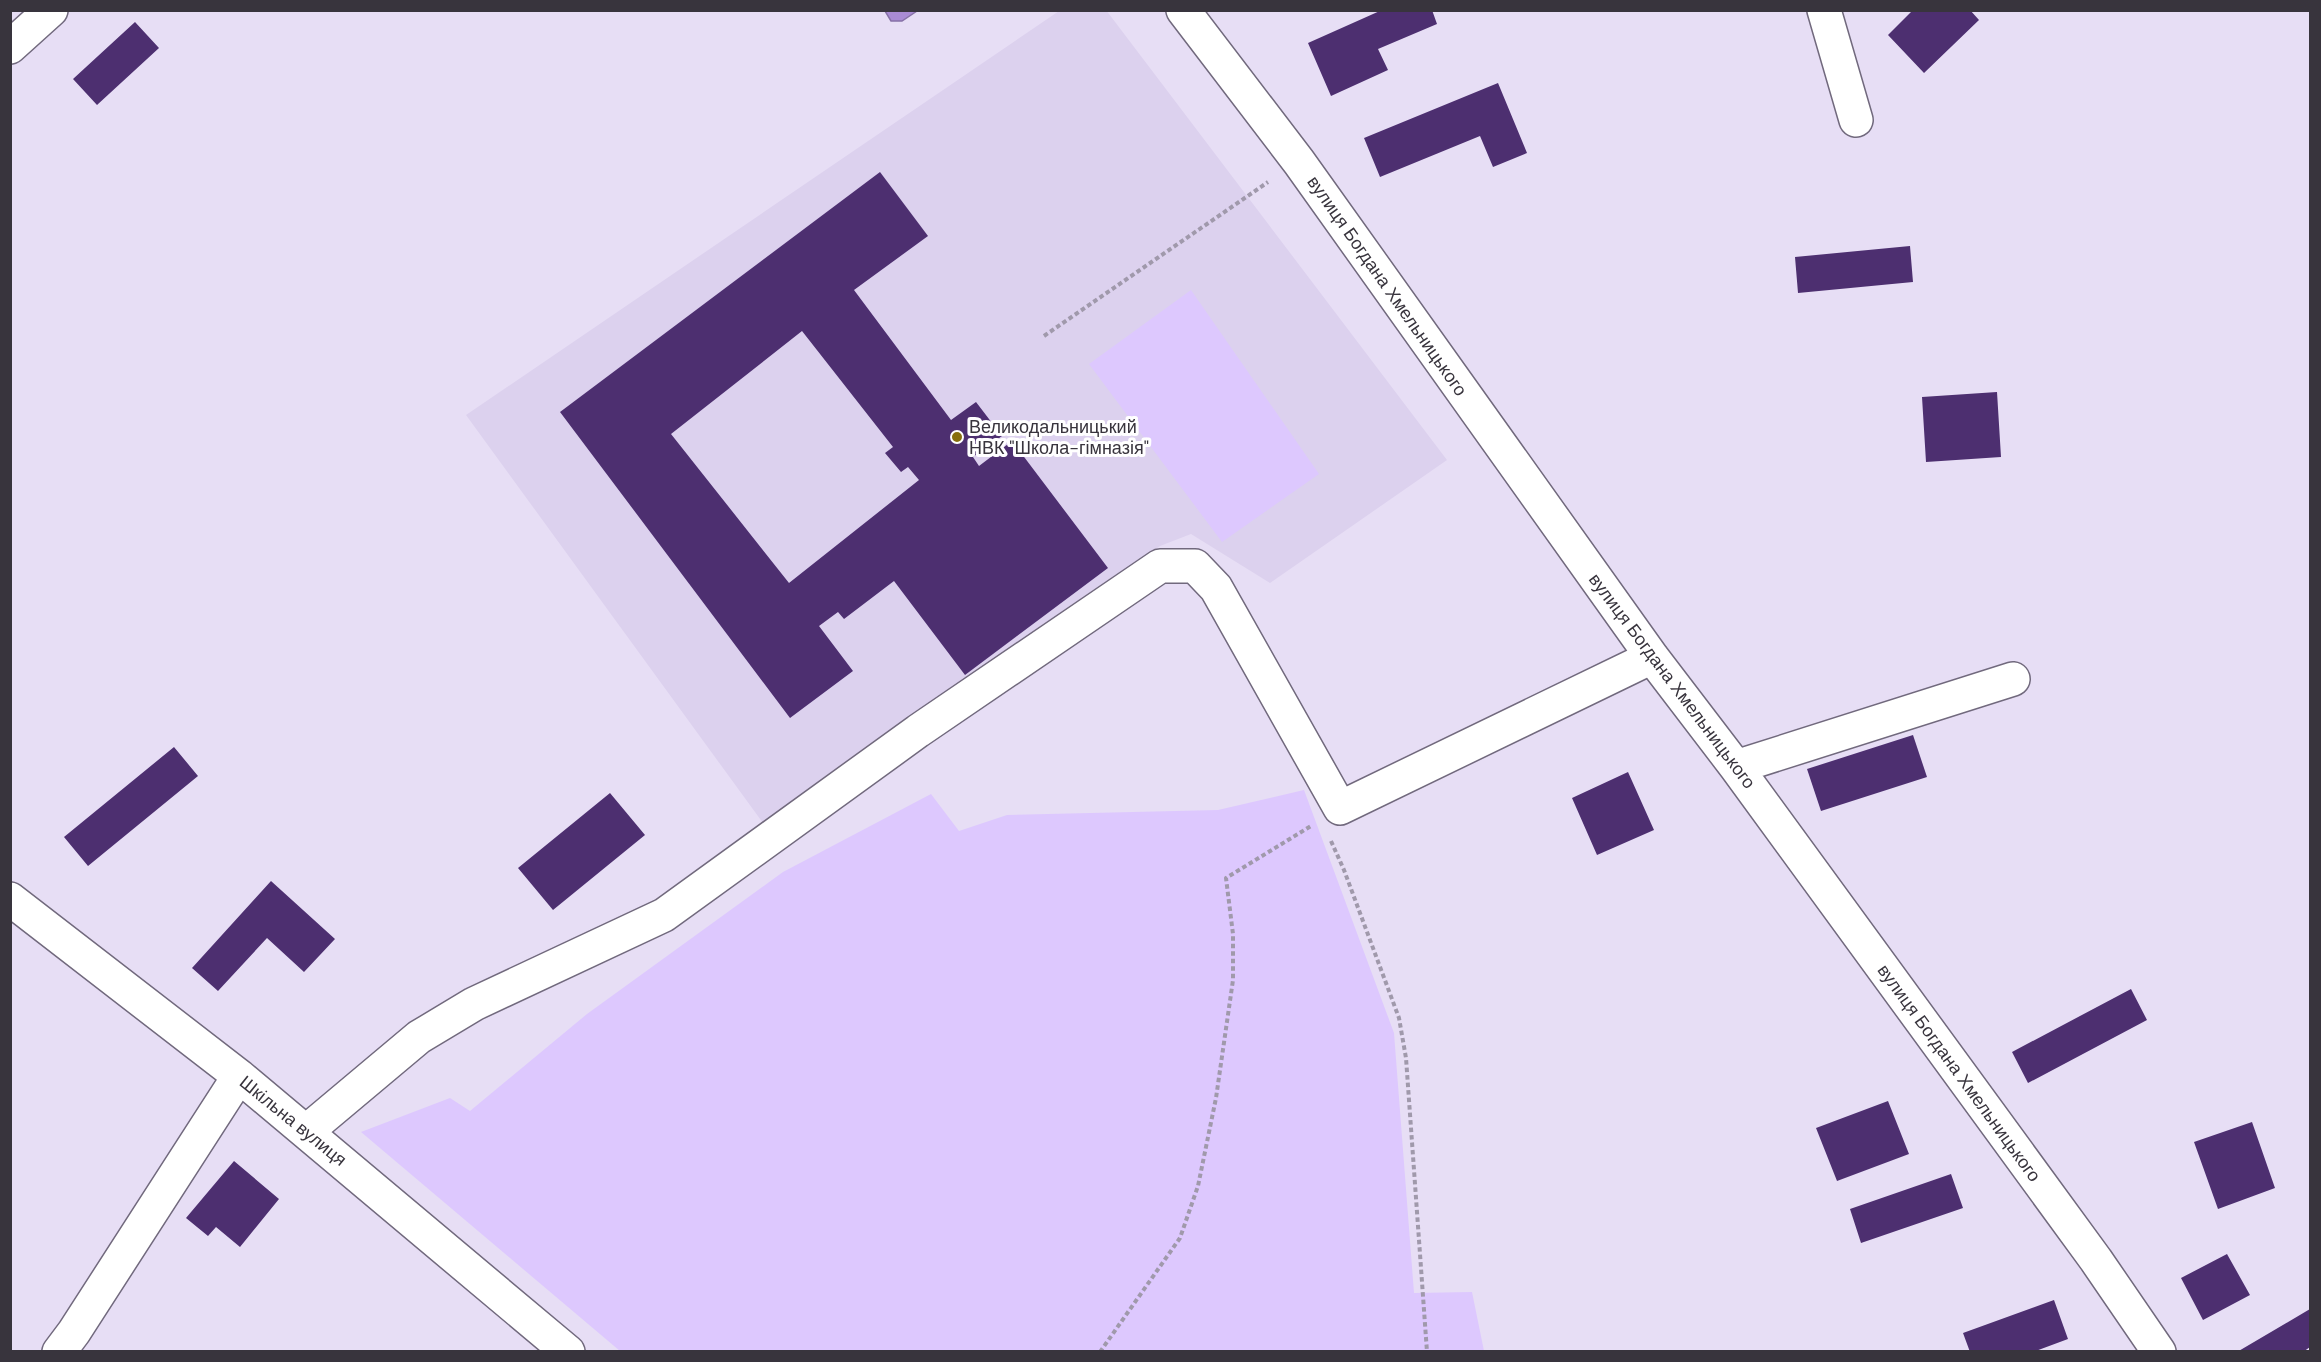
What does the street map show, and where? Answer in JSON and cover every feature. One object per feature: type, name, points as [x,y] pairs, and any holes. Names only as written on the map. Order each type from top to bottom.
[{"type":"street","points":[[10,47],[51,10]]},
{"type":"street","name":"вулиця Богдана Хмельницького","points":[[1183,10],[1299,162],[1652,657],[1736,767],[2089,1250],[2159,1352]]},
{"type":"street","points":[[1824,10],[1856,120]]},
{"type":"street","points":[[307,1131],[418,1037],[474,1004],[664,915],[918,731],[1160,566],[1195,566],[1216,588],[1330,814],[1652,657]]},
{"type":"street","points":[[1736,767],[2013,679]]},
{"type":"street","name":"Шкільна вулиця","points":[[10,900],[307,1131],[568,1352]]},
{"type":"street","points":[[59,1352],[239,1076]]},
{"type":"path","points":[[1044,336],[1299,162]]},
{"type":"path","points":[[1100,1352],[1180,1238],[1198,1186],[1216,1098],[1233,980],[1233,934],[1226,878],[1330,814],[1344,870],[1399,1018],[1406,1058],[1427,1352]]},
{"type":"shaded area","name":"Великодальницький НВК \"Школа-гімназія\"","points":[[1106,10],[1447,460],[1270,583],[1191,534],[1160,546],[763,823],[466,415],[1059,11]]},
{"type":"shaded area","points":[[885,11],[917,11],[902,21],[891,21]]},
{"type":"shaded area","points":[[1191,290],[1319,474],[1222,542],[1089,364]]},
{"type":"shaded area","points":[[1304,790],[1394,1033],[1414,1293],[1472,1292],[1484,1351],[620,1351],[361,1132],[450,1098],[470,1111],[587,1014],[783,872],[931,794],[959,831],[1007,815],[1218,810]]},
{"type":"building","points":[[1382,10],[1432,10],[1437,24],[1378,49],[1388,70],[1331,96],[1308,43]]},
{"type":"building","points":[[1913,10],[1970,10],[1979,20],[1924,73],[1888,35]]},
{"type":"building","points":[[135,22],[159,48],[97,105],[73,79]]},
{"type":"building","points":[[1498,83],[1527,153],[1493,167],[1480,136],[1380,177],[1364,138]]},
{"type":"building","points":[[880,172],[928,236],[854,290],[951,420],[976,402],[1002,436],[973,457],[979,466],[1012,441],[1108,568],[965,675],[894,581],[844,619],[838,612],[819,626],[853,671],[790,718],[560,412]],"holes":[[[802,331],[893,447],[885,453],[901,472],[908,467],[919,480],[789,583],[671,434]]]},
{"type":"building","points":[[1910,246],[1913,282],[1798,293],[1795,257]]},
{"type":"building","points":[[1997,392],[2001,457],[1926,462],[1922,397]]},
{"type":"building","points":[[1913,735],[1927,777],[1821,811],[1807,769]]},
{"type":"building","points":[[174,747],[198,776],[88,866],[64,837]]},
{"type":"building","points":[[1628,772],[1654,830],[1597,855],[1572,798]]},
{"type":"building","points":[[610,793],[645,835],[553,910],[518,868]]},
{"type":"building","points":[[271,881],[335,939],[304,972],[267,938],[218,991],[192,968]]},
{"type":"building","points":[[2131,989],[2147,1020],[2028,1083],[2012,1052]]},
{"type":"building","points":[[1888,1101],[1909,1154],[1837,1181],[1816,1128]]},
{"type":"building","points":[[2252,1122],[2275,1188],[2218,1209],[2194,1142]]},
{"type":"building","points":[[234,1161],[279,1199],[240,1247],[216,1227],[208,1236],[186,1218]]},
{"type":"building","points":[[1951,1174],[1963,1208],[1861,1243],[1850,1209]]},
{"type":"building","points":[[2227,1254],[2250,1295],[2203,1320],[2181,1278]]},
{"type":"building","points":[[2054,1300],[2068,1339],[2033,1352],[1970,1352],[1963,1333]]},
{"type":"building","points":[[2310,1309],[2310,1347],[2303,1352],[2237,1352]]},
{"type":"place","name":"Великодальницький НВК \"Школа-гімназія\"","points":[[957,437]]}]
